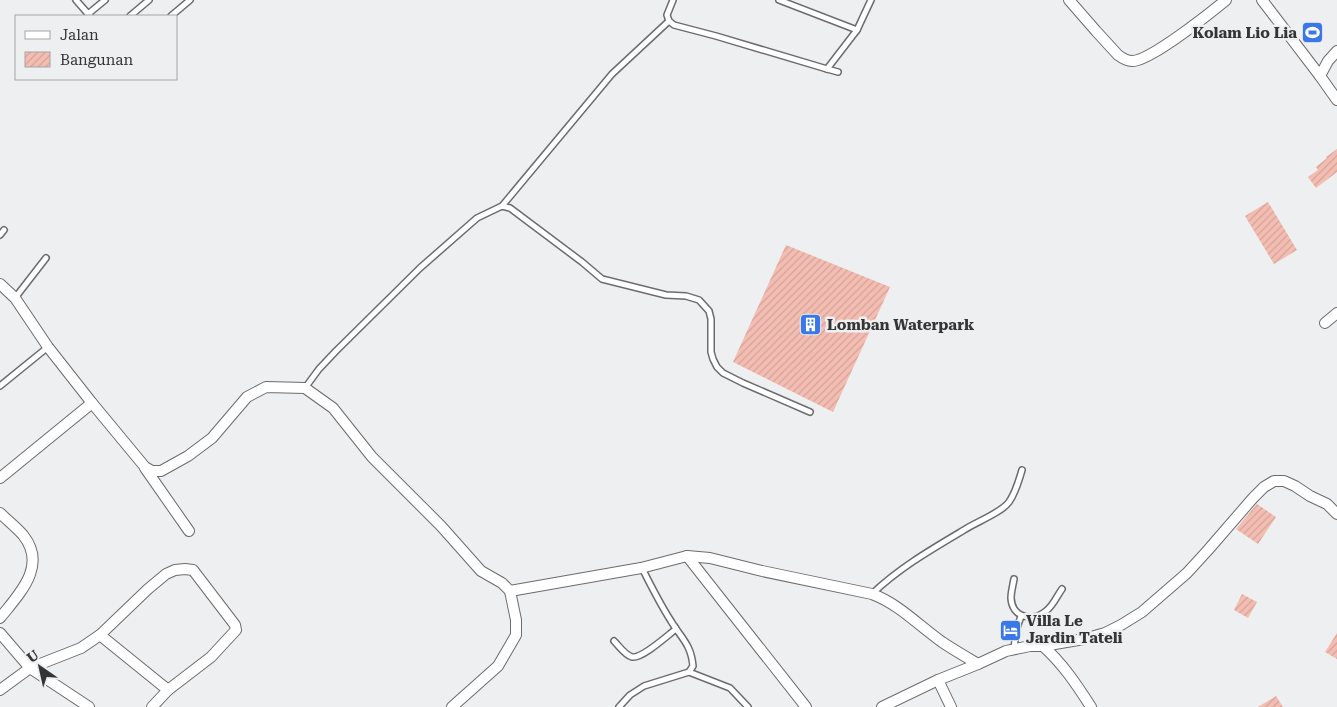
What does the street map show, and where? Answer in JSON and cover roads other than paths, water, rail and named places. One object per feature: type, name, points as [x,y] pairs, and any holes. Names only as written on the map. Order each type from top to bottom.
[{"type":"street","points":[[1069,0],[1118,55],[1132,61],[1148,56],[1156,51],[1226,0]]},
{"type":"street","points":[[1262,0],[1337,100]]},
{"type":"street","points":[[1320,76],[1328,61],[1337,51]]},
{"type":"street","points":[[0,284],[15,298],[48,347],[145,467],[189,531]]},
{"type":"street","points":[[1325,323],[1337,313]]},
{"type":"street","points":[[145,467],[152,471],[161,471],[188,456],[212,438],[247,398],[266,388],[305,388],[333,408],[372,457],[441,526],[481,571],[502,583],[510,591],[516,620],[516,634],[498,666],[452,707]]},
{"type":"street","points":[[0,478],[92,403]]},
{"type":"street","points":[[882,707],[938,680],[1006,651],[1084,639],[1121,625],[1142,612],[1187,573],[1252,498],[1274,481],[1284,481],[1294,486],[1327,504],[1337,514]]},
{"type":"street","points":[[0,513],[24,536],[30,549],[33,570],[26,583],[0,618]]},
{"type":"street","points":[[510,591],[641,568],[687,556],[710,558],[872,594],[885,599],[903,610],[942,642],[978,664]]},
{"type":"street","points":[[687,556],[806,707]]},
{"type":"street","points":[[0,690],[30,668],[81,648],[100,635],[166,574],[175,570],[193,570],[235,625],[236,630],[211,657],[168,690],[152,707]]},
{"type":"street","points":[[0,633],[30,668],[89,707]]},
{"type":"street","points":[[100,635],[168,690]]},
{"type":"street","points":[[1043,646],[1055,657],[1077,684],[1091,707]]},
{"type":"street","points":[[938,680],[951,707]]},
{"type":"lane","points":[[76,0],[89,15],[105,0]]},
{"type":"lane","points":[[131,15],[148,0]]},
{"type":"lane","points":[[172,15],[190,0]]},
{"type":"lane","points":[[673,0],[666,15],[674,25],[838,72]]},
{"type":"lane","points":[[779,0],[858,30]]},
{"type":"lane","points":[[828,69],[858,30],[871,0]]},
{"type":"lane","points":[[305,388],[336,351],[420,268],[477,218],[502,206],[612,74],[669,21]]},
{"type":"lane","points":[[502,206],[510,208],[602,279],[636,289],[666,295],[686,296],[699,300],[709,310],[711,319],[711,352],[717,367],[723,373],[743,383],[810,412]]},
{"type":"lane","points":[[0,235],[4,230]]},
{"type":"lane","points":[[15,298],[46,258]]},
{"type":"lane","points":[[0,386],[48,347]]},
{"type":"lane","points":[[872,594],[892,575],[1005,506],[1017,488],[1022,470]]},
{"type":"lane","points":[[614,641],[632,657],[638,656],[658,644],[676,629],[641,568]]},
{"type":"lane","points":[[1014,579],[1011,598],[1012,605],[1021,616],[1026,618],[1048,610],[1062,589]]},
{"type":"lane","points":[[1014,649],[1016,631],[1021,616]]},
{"type":"lane","points":[[672,623],[686,641],[692,657],[693,666],[689,672]]},
{"type":"lane","points":[[619,707],[630,695],[644,686],[689,672],[730,688],[748,707]]},
{"type":"place","name":"Kolam Lio Lia","points":[[1313,33]]},
{"type":"place","name":"Lomban Waterpark","points":[[811,325]]},
{"type":"place","name":"Villa Le Jardin Tateli","points":[[1010,630]]}]
